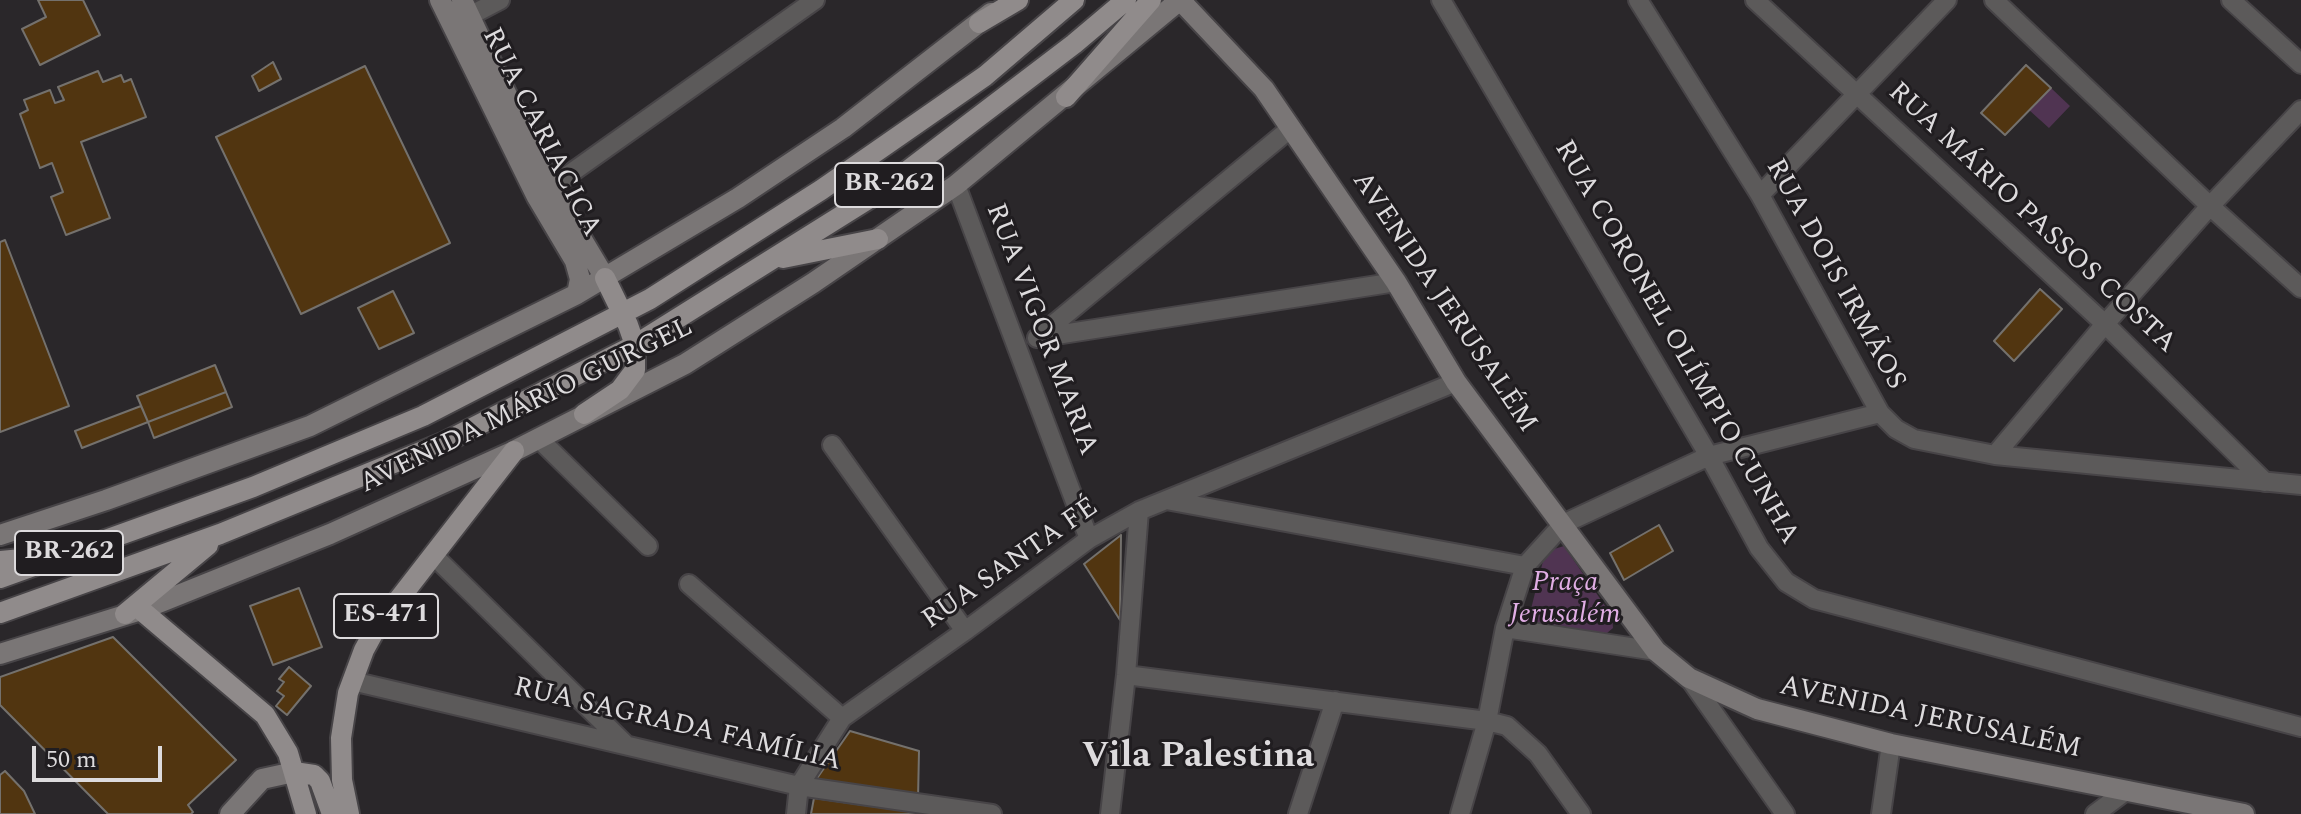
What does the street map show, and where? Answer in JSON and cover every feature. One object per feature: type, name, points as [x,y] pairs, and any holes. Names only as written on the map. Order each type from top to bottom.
[{"type":"main road","name":"RUA CARIACICA","points":[[440,0],[462,14],[575,261],[580,279],[577,294]]},
{"type":"main road","name":"BR-262","points":[[0,535],[310,426],[577,294],[738,198],[843,128],[1007,0]]},
{"type":"main road","points":[[979,23],[1018,0]]},
{"type":"main road","name":"AVENIDA MÁRIO GURGEL","points":[[0,578],[253,487],[423,416],[650,299],[821,190],[985,76],[1074,0]]},
{"type":"main road","name":"AVENIDA MÁRIO GURGEL","points":[[0,613],[220,534],[445,442],[635,345],[881,191],[1074,44],[1126,0]]},
{"type":"main road","points":[[1066,97],[1151,0]]},
{"type":"main road","name":"AVENIDA MÁRIO GURGEL","points":[[0,654],[133,612],[330,534],[514,451],[685,364],[956,185],[1180,0]]},
{"type":"main road","name":"AVENIDA JERUSALÉM","points":[[1180,0],[1264,89],[1396,282],[1456,382],[1656,651],[1689,678],[1757,709],[1891,744],[2244,814]]},
{"type":"main road","name":"RUA CARIACICA","points":[[544,192],[605,278]]},
{"type":"main road","points":[[771,261],[878,239]]},
{"type":"main road","points":[[584,414],[620,390],[635,370],[635,345],[605,278]]},
{"type":"main road","name":"ES-471","points":[[349,814],[340,759],[343,715],[352,681],[375,630],[514,451]]},
{"type":"main road","points":[[220,534],[133,612],[265,715],[281,739],[306,814]]},
{"type":"main road","points":[[0,561],[64,554]]},
{"type":"main road","points":[[230,814],[262,779],[294,772],[314,775],[320,781],[332,814]]},
{"type":"street","points":[[462,14],[500,0]]},
{"type":"street","name":"RUA CORONEL OLÍMPIO CUNHA","points":[[1441,0],[1709,456],[1759,548],[1786,582],[1814,599],[2301,727]]},
{"type":"street","name":"RUA DOIS IRMÃOS","points":[[1638,0],[1760,195],[1880,413],[1896,429],[1914,439],[1995,455],[2301,485]]},
{"type":"street","name":"RUA MÁRIO PASSOS COSTA","points":[[1755,0],[2105,324],[2265,482]]},
{"type":"street","points":[[1760,195],[1947,0]]},
{"type":"street","points":[[1994,0],[2210,206],[2301,288]]},
{"type":"street","points":[[2231,0],[2301,64]]},
{"type":"street","points":[[544,192],[805,3]]},
{"type":"street","points":[[1995,455],[2105,324],[2301,110]]},
{"type":"street","points":[[1018,351],[1291,128]]},
{"type":"street","name":"RUA VIGOR MARIA","points":[[956,185],[1089,539]]},
{"type":"street","points":[[1037,338],[1396,282]]},
{"type":"street","name":"RUA SANTA FÉ","points":[[796,814],[799,786],[842,718],[1089,539],[1139,511],[1456,382]]},
{"type":"street","points":[[1460,814],[1487,721],[1505,628],[1525,566],[1563,524],[1709,456],[1880,413]]},
{"type":"street","points":[[538,438],[648,546]]},
{"type":"street","points":[[832,445],[965,631]]},
{"type":"street","points":[[1166,500],[1525,566]]},
{"type":"street","points":[[1110,814],[1126,675],[1139,511]]},
{"type":"street","points":[[433,555],[626,745]]},
{"type":"street","points":[[689,584],[842,718]]},
{"type":"street","points":[[1505,628],[1656,651]]},
{"type":"street","points":[[1126,675],[1507,726],[1538,754],[1581,814]]},
{"type":"street","points":[[1689,678],[1785,814]]},
{"type":"street","name":"RUA SAGRADA FAMÍLIA","points":[[352,681],[799,786],[992,814]]},
{"type":"street","points":[[1298,814],[1335,701]]},
{"type":"street","points":[[1881,814],[1891,744]]},
{"type":"street","points":[[2095,814],[2127,790]]},
{"type":"green space","points":[[2051,88],[2070,106],[2049,128],[2029,110]]},
{"type":"green space","name":"Praça Jerusalém","points":[[1564,546],[1612,616],[1613,628],[1607,633],[1595,636],[1532,625],[1530,613],[1544,557]]},
{"type":"building","points":[[38,0],[83,0],[100,35],[40,65],[22,29],[46,17]]},
{"type":"building","points":[[273,62],[281,79],[259,91],[252,76]]},
{"type":"building","points":[[2026,65],[2051,88],[2005,135],[1981,113]]},
{"type":"building","points":[[365,66],[450,243],[301,314],[216,137]]},
{"type":"building","points":[[98,71],[103,82],[121,75],[124,82],[131,79],[146,117],[81,142],[110,218],[66,235],[51,197],[63,192],[52,163],[40,168],[20,114],[28,110],[24,100],[50,90],[55,103],[64,100],[58,87]]},
{"type":"building","points":[[5,240],[69,406],[0,432],[0,242]]},
{"type":"building","points":[[2040,289],[2062,309],[2014,361],[1994,341]]},
{"type":"building","points":[[393,291],[414,333],[379,349],[358,308]]},
{"type":"building","points":[[215,365],[226,392],[148,422],[137,396]]},
{"type":"building","points":[[226,392],[232,407],[154,438],[148,422]]},
{"type":"building","points":[[141,406],[148,422],[82,448],[75,431]]},
{"type":"building","points":[[1659,525],[1673,551],[1624,580],[1610,553]]},
{"type":"building","points":[[1121,535],[1120,620],[1084,564]]},
{"type":"building","points":[[299,588],[322,647],[273,665],[250,606]]},
{"type":"building","points":[[113,637],[236,760],[188,805],[193,812],[191,814],[108,814],[0,705],[0,677]]},
{"type":"building","points":[[289,667],[311,686],[287,715],[276,706],[284,696],[277,691],[284,682],[279,679]]},
{"type":"building","points":[[850,731],[919,751],[918,799],[813,784]]},
{"type":"building","points":[[5,771],[24,791],[35,814],[0,814],[0,775]]},
{"type":"building","points":[[814,798],[928,814],[811,814]]},
{"type":"district","name":"Vila Palestina","points":[[1198,759]]}]
